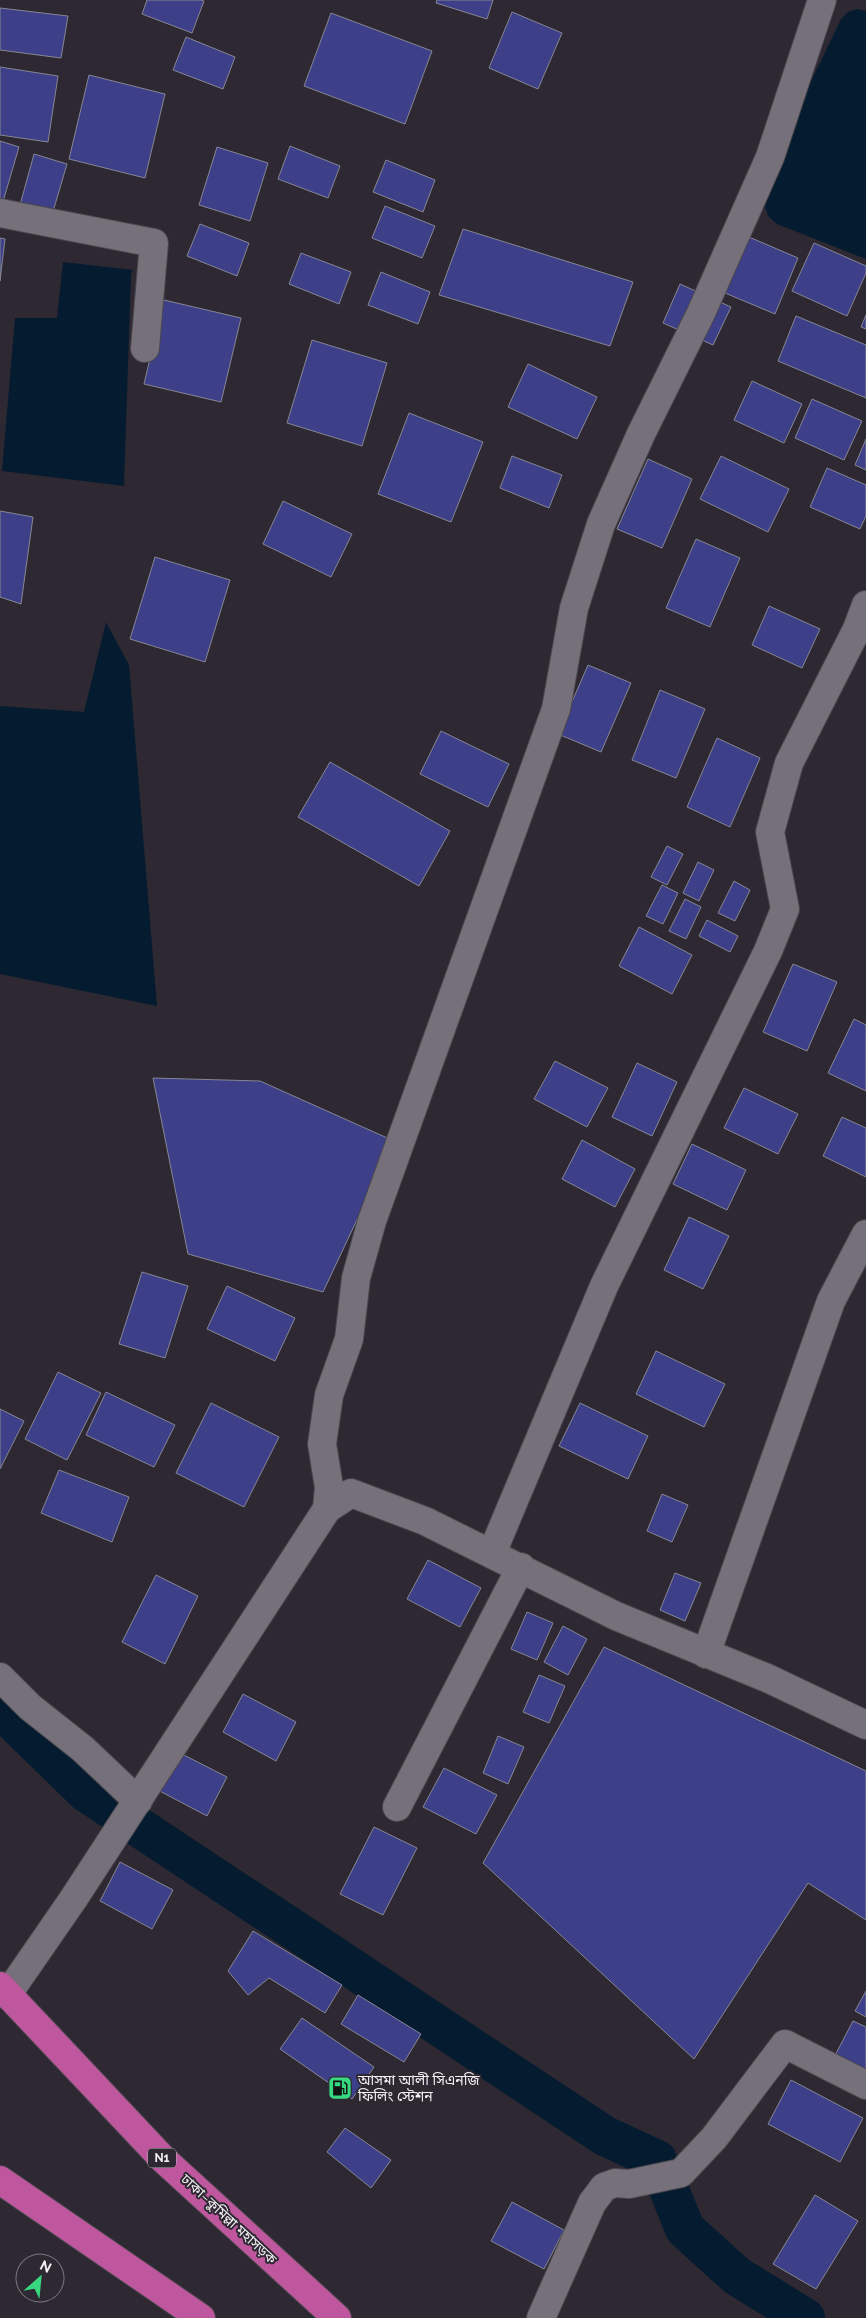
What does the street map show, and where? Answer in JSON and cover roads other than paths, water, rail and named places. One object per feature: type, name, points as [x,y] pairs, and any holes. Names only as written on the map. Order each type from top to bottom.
[{"type":"highway","name":"ঢাকা–কুমিল্লা মহাসড়ক","points":[[4,1990],[163,2159],[337,2318]]},
{"type":"highway","points":[[0,2180],[201,2318]]},
{"type":"street","points":[[327,1508],[329,1487],[322,1444],[328,1395],[349,1338],[356,1278],[372,1221],[556,709],[574,608],[601,524],[641,434],[701,313],[770,157],[822,0]]},
{"type":"street","points":[[0,213],[154,243],[145,348]]},
{"type":"street","points":[[492,1553],[604,1286],[768,951],[785,909],[770,832],[789,763],[857,629],[866,604]]},
{"type":"street","points":[[706,1654],[831,1301],[866,1234]]},
{"type":"street","points":[[4,1990],[80,1889],[327,1508],[351,1493],[425,1521],[616,1616],[767,1678],[866,1725]]},
{"type":"street","points":[[396,1807],[521,1568]]},
{"type":"street","points":[[0,1677],[30,1707],[83,1749],[138,1801]]},
{"type":"street","points":[[541,2318],[592,2203],[604,2187],[615,2182],[629,2184],[681,2173],[714,2138],[784,2044],[866,2085]]},
{"type":"water","points":[[857,9],[866,11],[866,259],[777,224],[768,216],[763,200],[800,104],[841,19],[848,12]]},
{"type":"water","points":[[63,262],[133,270],[131,274],[124,486],[2,471],[15,318],[57,318]]},
{"type":"water","points":[[106,622],[129,665],[157,1006],[0,974],[0,706],[84,712]]},
{"type":"waterway","points":[[0,1708],[86,1792],[605,2136],[657,2160],[685,2229],[737,2276],[805,2318]]},
{"type":"place","name":"আসমা আলী সিএনজি ফিলিং স্টেশন","points":[[340,2088]]}]
